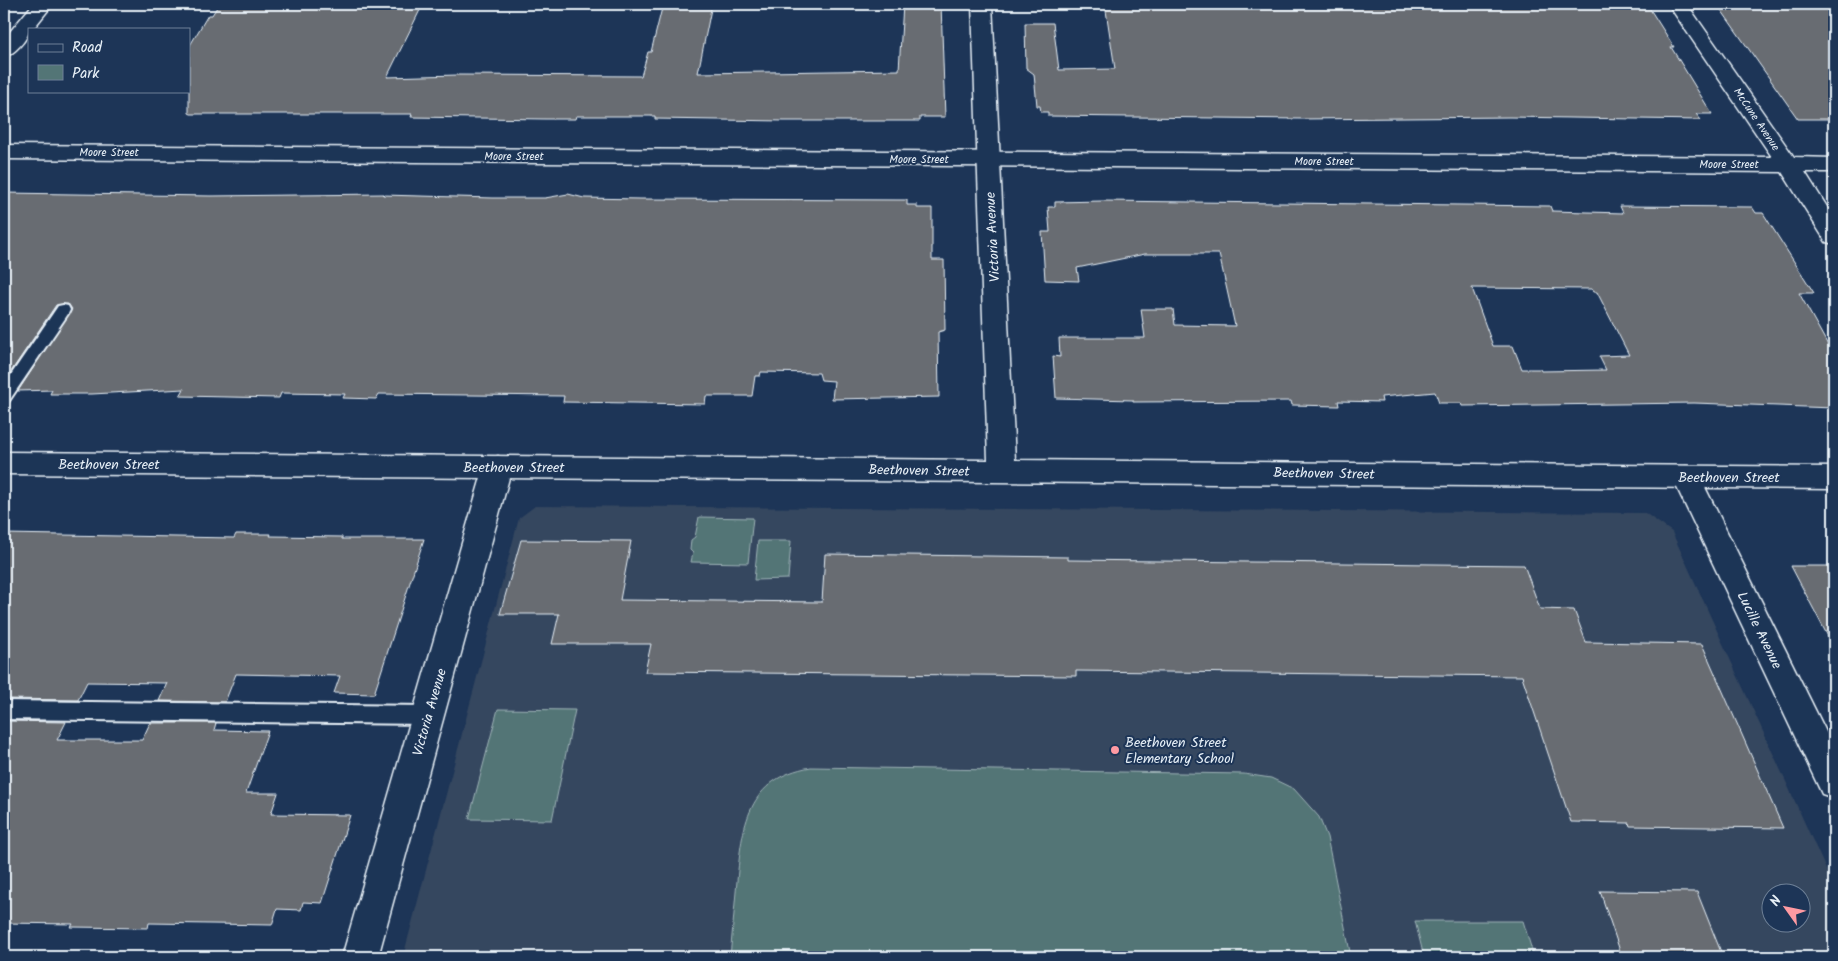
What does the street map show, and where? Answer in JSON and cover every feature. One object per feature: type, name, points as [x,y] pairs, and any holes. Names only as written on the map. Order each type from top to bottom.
[{"type":"street","points":[[4,51],[43,4]]},
{"type":"street","name":"Victoria Avenue","points":[[982,4],[1002,471]]},
{"type":"street","name":"McCune Avenue","points":[[1678,4],[1789,165],[1834,236]]},
{"type":"street","name":"Moore Street","points":[[4,152],[1834,165]]},
{"type":"street","name":"Beethoven Street","points":[[4,463],[1834,478]]},
{"type":"street","name":"Victoria Avenue","points":[[360,957],[498,467]]},
{"type":"street","name":"Lucille Avenue","points":[[1686,477],[1834,782]]},
{"type":"lane","points":[[4,397],[63,310]]},
{"type":"lane","points":[[4,710],[428,715]]},
{"type":"shaded area","name":"Beethoven Street Elementary School","points":[[535,506],[1645,513],[1672,532],[1834,887],[1834,957],[403,957],[519,518]]},
{"type":"green space","points":[[699,517],[753,518],[748,563],[691,562],[693,553],[690,550],[691,540],[695,537]]},
{"type":"green space","points":[[758,541],[791,541],[788,579],[754,580]]},
{"type":"green space","points":[[498,709],[575,710],[552,820],[469,819]]},
{"type":"green space","points":[[811,767],[1244,774],[1271,778],[1294,789],[1319,817],[1327,837],[1351,957],[730,957],[739,861],[746,824],[752,808],[761,793],[773,782],[790,773]]},
{"type":"green space","points":[[1415,921],[1523,921],[1534,957],[1424,957]]},
{"type":"building","points":[[219,4],[423,4],[387,77],[458,75],[641,76],[648,52],[651,52],[663,4],[712,4],[698,73],[899,70],[903,4],[941,4],[945,117],[920,117],[920,121],[784,121],[655,119],[655,116],[576,116],[575,119],[545,119],[411,117],[412,114],[191,114],[189,113],[190,45],[208,15],[212,15]]},
{"type":"building","points":[[1105,4],[1644,4],[1648,6],[1674,47],[1671,47],[1712,114],[1696,114],[1701,120],[1509,117],[1301,119],[1048,116],[1048,112],[1041,112],[1040,106],[1037,106],[1034,74],[1026,68],[1025,23],[1053,23],[1059,70],[1115,69]]},
{"type":"building","points":[[1717,4],[1821,4],[1826,6],[1834,16],[1834,119],[1798,119]]},
{"type":"building","points":[[4,193],[211,196],[384,194],[493,198],[545,198],[568,194],[584,198],[640,199],[907,200],[907,205],[917,205],[917,208],[932,208],[932,260],[944,260],[945,330],[938,332],[939,397],[832,399],[834,381],[821,380],[819,373],[761,372],[760,376],[755,376],[752,396],[706,396],[705,404],[563,402],[564,396],[379,394],[376,399],[343,398],[345,394],[281,393],[279,398],[180,396],[184,389],[92,394],[50,394],[52,390],[18,391],[72,309],[68,304],[56,305],[4,382]]},
{"type":"building","points":[[1055,202],[1550,206],[1552,211],[1623,213],[1620,206],[1752,207],[1756,213],[1763,213],[1814,293],[1799,293],[1834,356],[1834,408],[1694,403],[1462,406],[1461,403],[1439,403],[1435,392],[1381,397],[1382,402],[1338,401],[1339,406],[1292,405],[1291,401],[1133,402],[1133,400],[1056,398],[1053,356],[1060,357],[1059,338],[1145,338],[1141,309],[1173,309],[1175,325],[1235,326],[1219,254],[1145,254],[1077,268],[1079,281],[1045,280],[1042,232],[1050,232],[1048,207],[1055,207]],"holes":[[[1472,288],[1592,289],[1594,292],[1597,292],[1629,355],[1599,356],[1606,370],[1541,371],[1540,369],[1522,369],[1513,346],[1493,346]]]},
{"type":"building","points":[[4,534],[234,538],[236,534],[271,534],[270,536],[342,537],[342,539],[424,539],[374,694],[334,693],[340,676],[236,674],[225,702],[159,701],[167,683],[87,682],[78,700],[4,699]]},
{"type":"building","points":[[521,540],[631,541],[620,600],[822,602],[825,554],[1068,557],[1068,560],[1524,565],[1540,609],[1574,610],[1586,642],[1702,644],[1783,828],[1630,826],[1629,823],[1571,822],[1522,676],[1076,671],[1076,676],[645,672],[651,644],[552,644],[559,614],[500,614]]},
{"type":"building","points":[[1791,566],[1834,566],[1834,648]]},
{"type":"building","points":[[4,721],[66,722],[57,740],[142,740],[150,723],[216,723],[214,730],[268,731],[246,793],[278,793],[271,814],[350,815],[322,903],[303,902],[301,910],[277,909],[272,925],[149,923],[148,928],[71,927],[73,924],[4,923]]},
{"type":"building","points":[[1600,891],[1697,892],[1723,957],[1622,957]]},
{"type":"place","name":"Beethoven Street Elementary School","points":[[1115,750]]}]
